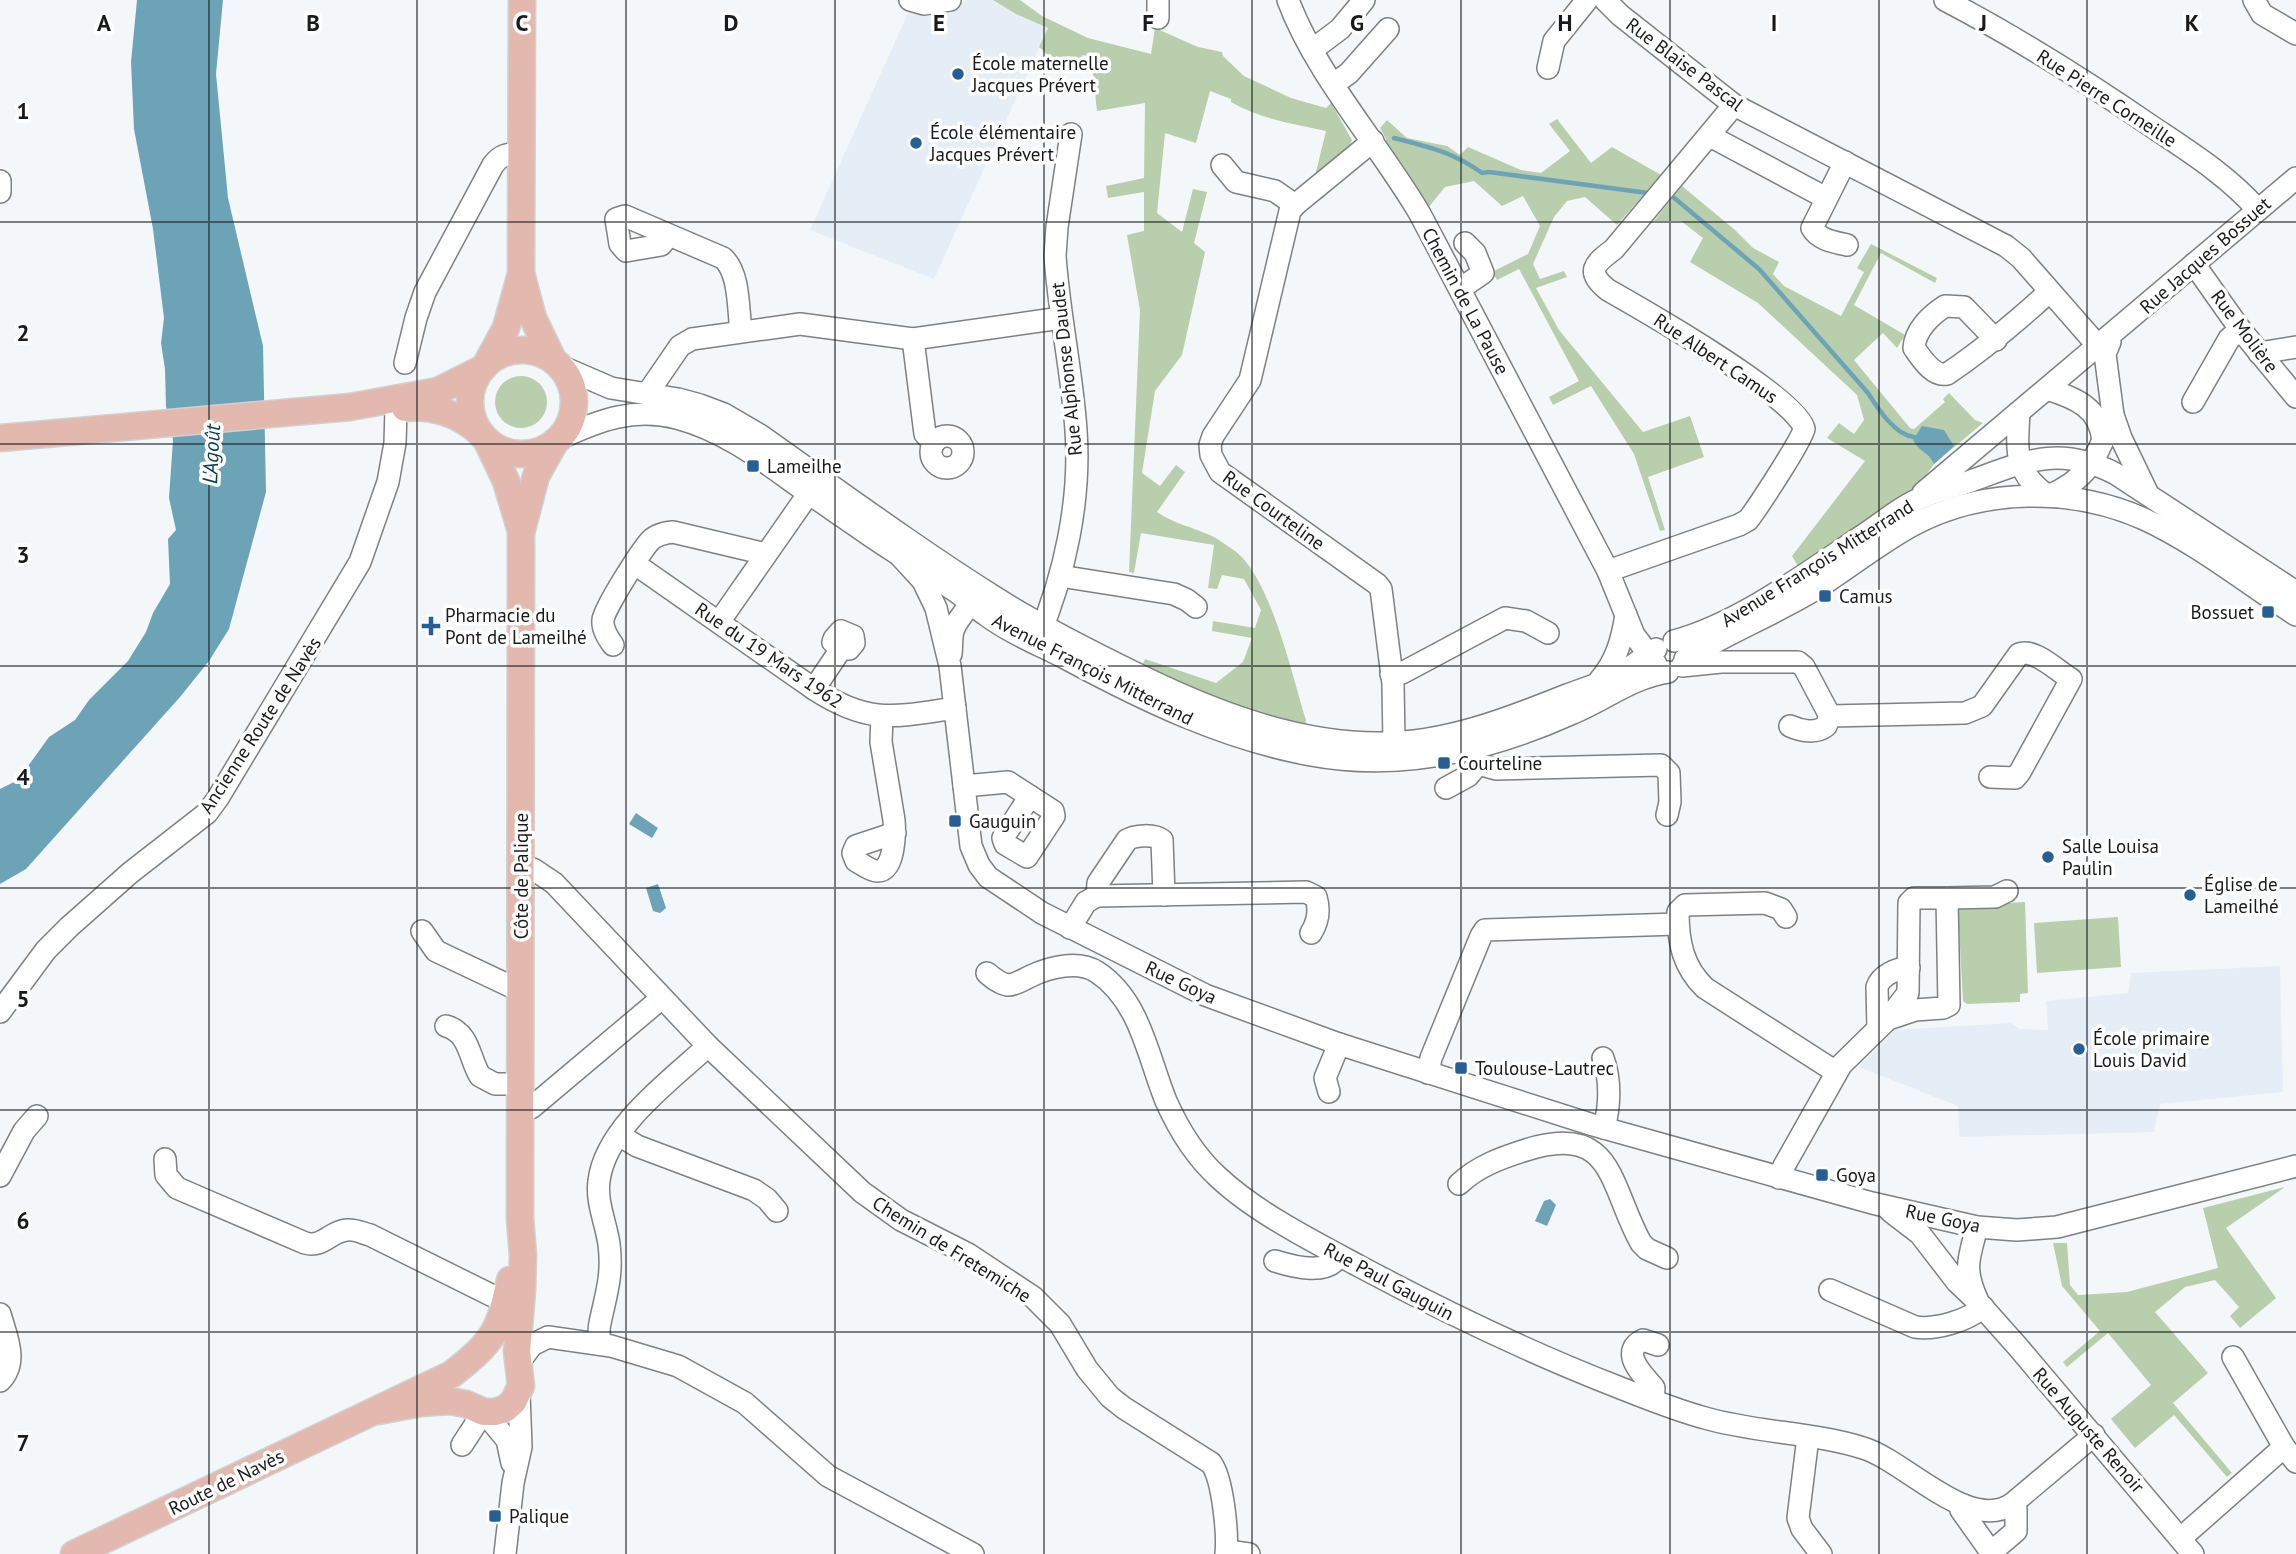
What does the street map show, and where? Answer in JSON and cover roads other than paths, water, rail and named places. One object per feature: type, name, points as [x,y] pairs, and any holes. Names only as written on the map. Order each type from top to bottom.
[{"type":"main road","points":[[483,437],[473,422],[470,408],[473,382],[506,328],[521,274],[522,0]]},
{"type":"main road","points":[[351,407],[419,407],[438,410],[469,423],[499,449],[514,454],[543,450],[557,440],[569,426],[574,402],[569,379],[557,363],[533,318],[521,274]]},
{"type":"main road","points":[[0,438],[351,407],[438,391],[504,352],[520,349],[538,352],[557,363]]},
{"type":"main road","name":"Côte de Palique","points":[[483,437],[506,481],[521,533],[527,869],[520,986],[524,1100],[520,1218]]},
{"type":"main road","name":"Côte de Palique","points":[[521,533],[536,476],[557,440]]},
{"type":"main road","points":[[378,1411],[452,1374],[489,1343],[497,1330],[505,1302],[520,1218]]},
{"type":"main road","points":[[378,1411],[457,1401],[495,1412],[505,1409],[513,1402],[519,1376],[517,1334],[523,1256],[520,1218]]},
{"type":"main road","points":[[479,1409],[466,1399],[460,1383],[465,1366],[471,1359],[479,1354],[498,1353],[514,1362],[519,1376]]},
{"type":"main road","name":"Route de Navès","points":[[74,1554],[378,1411]]},
{"type":"street","points":[[910,0],[924,4],[950,0]]},
{"type":"street","name":"Chemin de La Pause","points":[[1288,0],[1312,50],[1420,214],[1608,571],[1633,635],[1671,655]]},
{"type":"street","points":[[1312,50],[1340,29],[1364,0]]},
{"type":"street","points":[[1548,68],[1555,41],[1587,0]]},
{"type":"street","name":"Rue Blaise Pascal","points":[[1605,0],[1620,15],[1734,105],[2006,246],[2021,258],[2049,292],[2106,344]]},
{"type":"street","name":"Rue Pierre Corneille","points":[[1945,0],[1985,21],[2135,115],[2216,170],[2258,210]]},
{"type":"street","points":[[2254,0],[2262,14],[2296,34]]},
{"type":"street","points":[[1334,84],[1349,74],[1388,29]]},
{"type":"street","name":"Rue Albert Camus","points":[[1608,571],[1748,520],[1803,436],[1803,425],[1791,410],[1718,355],[1594,279],[1595,266],[1614,249],[1734,105]]},
{"type":"street","name":"Rue Alphonse Daudet","points":[[1039,634],[1060,576],[1072,512],[1076,432],[1055,256],[1066,159],[1072,134]]},
{"type":"street","points":[[1710,136],[1826,198]]},
{"type":"street","name":"Rue Courteline","points":[[1373,141],[1295,205],[1286,219],[1250,380],[1213,436],[1211,455],[1220,472],[1377,584],[1382,595],[1391,674],[1394,743]]},
{"type":"street","points":[[405,363],[416,318],[437,266],[461,228],[497,160],[506,154],[522,153]]},
{"type":"street","points":[[1844,162],[1812,228],[1827,240],[1847,245]]},
{"type":"street","points":[[1222,165],[1236,182],[1275,191],[1295,205]]},
{"type":"street","name":"Rue Jacques Bossuet","points":[[1914,501],[2047,388],[2106,344],[2194,264],[2296,178]]},
{"type":"street","points":[[0,181],[0,192]]},
{"type":"street","points":[[668,235],[723,258],[729,264],[733,273],[741,331]]},
{"type":"street","points":[[1460,289],[1483,273],[1475,253],[1465,243]]},
{"type":"street","name":"Rue Molière","points":[[2194,264],[2240,329],[2296,397]]},
{"type":"street","points":[[1996,340],[2049,292]]},
{"type":"street","points":[[647,394],[686,341],[800,324],[913,339],[1061,318]]},
{"type":"street","points":[[2193,402],[2229,339],[2240,329]]},
{"type":"street","points":[[913,339],[925,434],[934,443]]},
{"type":"street","points":[[2019,412],[2017,447],[2020,463],[2028,480],[2048,496],[2070,484],[2093,463],[2108,428],[2106,344]]},
{"type":"street","points":[[2259,353],[2296,346]]},
{"type":"street","name":"Avenue François Mitterrand","points":[[557,363],[603,386],[700,405],[744,425],[969,596]]},
{"type":"street","points":[[2047,388],[2079,400],[2108,428],[2147,492]]},
{"type":"street","name":"Ancienne Route de Navès","points":[[0,1012],[46,950],[69,927],[130,873],[207,813],[218,799],[360,562],[388,482],[395,443],[396,409]]},
{"type":"street","name":"Avenue François Mitterrand","points":[[557,440],[588,425],[617,416],[640,413],[664,415],[699,425],[733,441],[900,556],[1176,713],[1267,745],[1313,756],[1377,762],[1476,756],[1559,719],[1640,678],[1706,631],[1807,572],[1914,501],[2020,463],[2064,457],[2093,463],[2147,492],[2296,592]]},
{"type":"street","points":[[719,622],[809,493]]},
{"type":"street","name":"Avenue François Mitterrand","points":[[1039,634],[1217,710],[1272,727],[1358,742],[1394,743],[1429,739],[1532,709],[1755,620],[1811,592],[1900,533],[1927,519],[1980,501],[2048,496],[2070,497],[2143,519],[2178,537],[2296,615]]},
{"type":"street","points":[[613,645],[603,625],[603,617],[650,541],[666,533],[673,533],[766,554]]},
{"type":"street","name":"Rue Goya","points":[[900,556],[923,581],[936,608],[950,666],[971,846],[983,872],[1013,896],[1070,928],[1205,995],[1428,1073],[1599,1126],[1872,1203],[1926,1233],[1977,1227],[2017,1230],[2057,1227],[2296,1166]]},
{"type":"street","name":"Rue du 19 Mars 1962","points":[[635,564],[840,705],[883,717],[955,708]]},
{"type":"street","points":[[1060,576],[1174,594],[1196,607]]},
{"type":"street","points":[[936,608],[946,595],[969,596]]},
{"type":"street","name":"Rue Goya","points":[[950,666],[953,633],[969,596]]},
{"type":"street","points":[[1596,684],[1613,663],[1623,633],[1626,612]]},
{"type":"street","points":[[1391,674],[1402,673],[1505,618],[1526,621],[1548,633]]},
{"type":"street","points":[[1755,620],[1753,643],[1761,662]]},
{"type":"street","points":[[814,689],[855,647]]},
{"type":"street","points":[[1829,716],[1971,712],[1986,702],[2019,654],[2031,653],[2071,679],[2020,772],[2015,778],[1990,777]]},
{"type":"street","points":[[1671,655],[1721,663],[1801,664],[1829,716],[1826,726],[1818,730],[1790,726]]},
{"type":"street","points":[[883,717],[881,742],[895,833]]},
{"type":"street","points":[[1446,788],[1468,776],[1476,756],[1496,769],[1661,765],[1669,773],[1670,802],[1667,815]]},
{"type":"street","points":[[964,786],[1006,782],[1030,796]]},
{"type":"street","points":[[1097,896],[1098,883],[1127,840],[1144,837],[1159,837],[1163,843],[1164,895]]},
{"type":"street","name":"Chemin de Fretemiche","points":[[527,869],[562,890],[708,1046],[868,1196],[901,1220],[989,1267],[1033,1297],[1060,1324],[1087,1369],[1110,1396],[1154,1428],[1208,1460],[1216,1470],[1221,1490],[1227,1552],[1249,1554]]},
{"type":"street","points":[[1779,1178],[1836,1072],[1909,993],[1908,906],[1913,893],[1947,898],[1995,897],[2007,891]]},
{"type":"street","points":[[1070,928],[1086,902],[1097,896],[1306,892],[1316,897],[1318,903],[1318,918],[1311,933]]},
{"type":"street","points":[[1883,1024],[1907,1012],[1944,1008],[1949,1005],[1947,898]]},
{"type":"street","points":[[1786,917],[1781,909],[1765,903],[1685,905],[1678,912],[1678,924],[1686,963],[1700,983],[1836,1072]]},
{"type":"street","points":[[1428,1073],[1431,1058],[1485,930],[1678,924]]},
{"type":"street","points":[[422,931],[436,951],[510,986],[520,986]]},
{"type":"street","points":[[987,973],[1006,985],[1012,985],[1058,967],[1090,968],[1102,944]]},
{"type":"street","name":"Rue Paul Gauguin","points":[[1090,968],[1113,987],[1133,1015],[1172,1114],[1201,1160],[1219,1179],[1247,1200],[1339,1256],[1493,1334],[1572,1369],[1653,1400],[1714,1421],[1850,1445],[1874,1452],[1963,1505],[1994,1512],[2012,1504]]},
{"type":"street","points":[[1883,1024],[1877,987],[1879,981],[1903,968],[1909,968]]},
{"type":"street","points":[[446,1026],[453,1028],[464,1040],[480,1076],[524,1100],[657,1002],[658,993]]},
{"type":"street","points":[[1329,1092],[1325,1078],[1339,1044]]},
{"type":"street","points":[[599,1344],[599,1325],[608,1294],[610,1275],[609,1244],[598,1193],[599,1180],[608,1152],[639,1109],[708,1046]]},
{"type":"street","points":[[1584,1146],[1609,1110],[1608,1069],[1603,1058]]},
{"type":"street","points":[[0,1175],[24,1131],[37,1116]]},
{"type":"street","points":[[619,1135],[637,1146],[754,1190],[767,1199],[777,1211]]},
{"type":"street","points":[[1459,1184],[1479,1168],[1534,1147],[1567,1143],[1584,1146],[1599,1157],[1609,1171],[1641,1243],[1647,1249],[1667,1258]]},
{"type":"street","points":[[165,1159],[166,1175],[177,1188],[260,1224],[311,1245],[321,1243],[338,1232],[356,1230],[505,1302]]},
{"type":"street","points":[[1830,1290],[1915,1327],[1924,1328],[1969,1317],[1980,1304],[1968,1278],[1977,1227]]},
{"type":"street","points":[[1926,1233],[1955,1264],[1962,1262],[1971,1250]]},
{"type":"street","name":"Rue Auguste Renoir","points":[[1926,1233],[1957,1282],[1980,1304],[2187,1546]]},
{"type":"street","points":[[1275,1261],[1300,1268],[1323,1267],[1333,1263],[1339,1256]]},
{"type":"street","points":[[0,1314],[10,1359],[6,1375],[0,1381]]},
{"type":"street","points":[[505,1554],[513,1483],[521,1447],[519,1376],[526,1350],[544,1337],[599,1344],[663,1360],[696,1374],[745,1404],[828,1476],[973,1554]]},
{"type":"street","points":[[1653,1400],[1654,1388],[1635,1365],[1633,1351],[1636,1344],[1643,1340],[1658,1345]]},
{"type":"street","points":[[2187,1546],[2290,1455],[2233,1357]]},
{"type":"street","points":[[462,1445],[475,1425],[479,1409],[502,1431],[507,1440],[513,1483]]},
{"type":"street","points":[[1963,1505],[1961,1510],[1965,1518],[1989,1548],[1996,1548],[2016,1531],[2016,1509],[2012,1504],[2094,1435]]},
{"type":"street","points":[[1808,1437],[1798,1518],[1802,1529],[1821,1554]]},
{"type":"water","name":"L'Agoût","points":[[137,0],[223,0],[216,74],[228,198],[263,346],[266,492],[229,629],[209,661],[26,869],[0,884],[0,789],[18,780],[49,737],[75,720],[89,700],[128,661],[170,584],[168,539],[176,530],[169,498],[173,440],[166,406],[161,343],[164,318],[153,229],[134,129],[131,62]]},
{"type":"water","points":[[1922,426],[1944,430],[1954,446],[1934,464],[1913,440]]},
{"type":"water","points":[[636,813],[658,828],[652,838],[629,824]]},
{"type":"water","points":[[658,884],[666,908],[660,913],[653,911],[646,888]]},
{"type":"water","points":[[1550,1199],[1556,1205],[1547,1226],[1535,1221],[1544,1201]]},
{"type":"waterway","points":[[1394,138],[1451,155],[1482,173],[1648,193]]},
{"type":"waterway","points":[[1672,196],[1759,269],[1868,393],[1888,420],[1900,432],[1914,437]]},
{"type":"place","name":"École maternelle Jacques Prévert","points":[[958,74]]},
{"type":"place","name":"École élémentaire Jacques Prévert","points":[[916,143]]},
{"type":"place","name":"Lameilhe","points":[[753,466]]},
{"type":"place","name":"Camus","points":[[1825,596]]},
{"type":"place","name":"Bossuet","points":[[2268,612]]},
{"type":"place","name":"Pharmacie du Pont de Lameilhé","points":[[431,626]]},
{"type":"place","name":"Courteline","points":[[1444,763]]},
{"type":"place","name":"Gauguin","points":[[955,821]]},
{"type":"place","name":"Salle Louisa Paulin","points":[[2048,857]]},
{"type":"place","name":"Église de Lameilhé","points":[[2190,895]]},
{"type":"place","name":"École primaire Louis David","points":[[2079,1049]]},
{"type":"place","name":"Toulouse-Lautrec","points":[[1461,1068]]},
{"type":"place","name":"Goya","points":[[1822,1175]]},
{"type":"place","name":"Palique","points":[[495,1516]]}]
